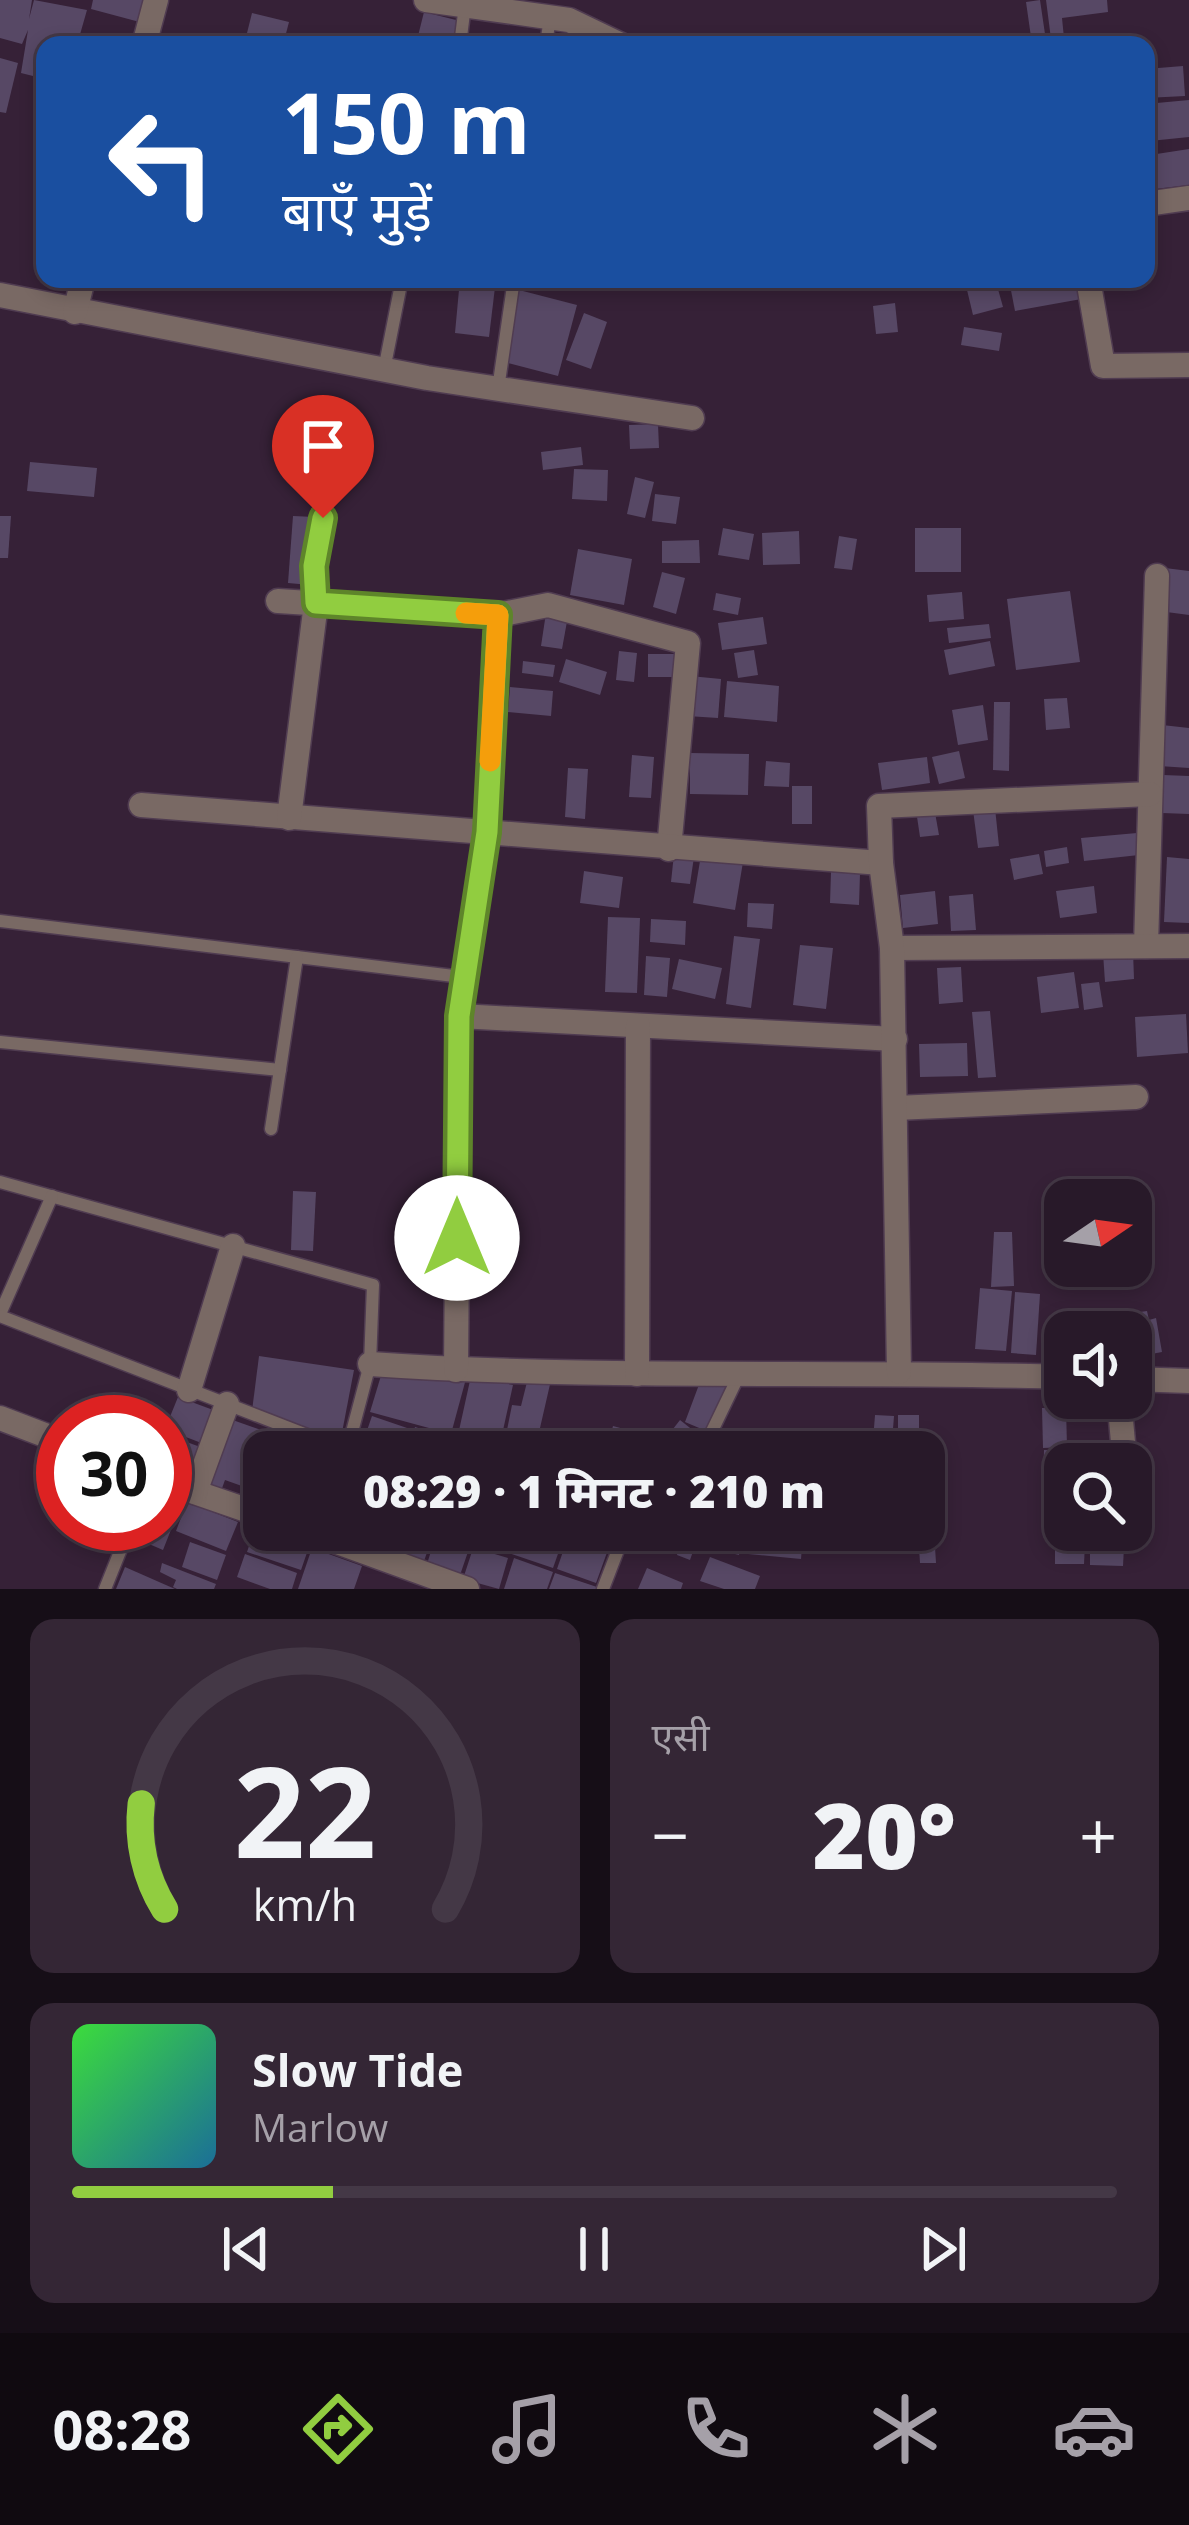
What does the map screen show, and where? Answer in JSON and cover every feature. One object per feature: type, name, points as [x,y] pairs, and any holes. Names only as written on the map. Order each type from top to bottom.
[{"type":"street","points":[[146,36],[156,0]]},
{"type":"street","points":[[426,0],[569,20],[602,36]]},
{"type":"street","points":[[1155,203],[1189,198]]},
{"type":"street","points":[[75,312],[81,288]]},
{"type":"street","points":[[1090,288],[1103,366],[1189,365]]},
{"type":"street","points":[[0,295],[383,370],[692,418]]},
{"type":"street","points":[[290,818],[316,603],[314,566],[323,518]]},
{"type":"street","points":[[1146,946],[1157,576]]},
{"type":"street","points":[[278,601],[498,615],[548,604],[688,643],[669,849]]},
{"type":"street","points":[[456,1370],[459,1016],[487,832],[498,615]]},
{"type":"street","points":[[899,1372],[892,948],[879,806],[1150,794]]},
{"type":"street","points":[[141,805],[881,863]]},
{"type":"street","points":[[892,948],[1189,946]]},
{"type":"street","points":[[459,1016],[895,1039]]},
{"type":"street","points":[[637,1375],[638,1025]]},
{"type":"street","points":[[896,1108],[1136,1097]]},
{"type":"street","points":[[189,1390],[233,1246]]},
{"type":"street","points":[[370,1364],[637,1375],[899,1372],[1044,1376]]},
{"type":"street","points":[[1152,1380],[1189,1381]]},
{"type":"street","points":[[195,1492],[227,1404]]},
{"type":"street","points":[[0,1418],[36,1432]]},
{"type":"street","points":[[192,1491],[243,1509]]},
{"type":"street","points":[[365,1551],[467,1589]]},
{"type":"street","points":[[377,1555],[379,1551]]},
{"type":"lane","points":[[461,36],[465,5]]},
{"type":"lane","points":[[547,36],[550,17]]},
{"type":"lane","points":[[383,370],[400,288]]},
{"type":"lane","points":[[498,388],[513,288]]},
{"type":"lane","points":[[0,921],[462,977]]},
{"type":"lane","points":[[271,1130],[297,957]]},
{"type":"lane","points":[[0,1042],[280,1070]]},
{"type":"lane","points":[[0,1182],[374,1285],[370,1364],[354,1431]]},
{"type":"lane","points":[[52,1196],[0,1315],[297,1431]]},
{"type":"lane","points":[[712,1431],[740,1373]]},
{"type":"lane","points":[[105,1589],[120,1551]]},
{"type":"lane","points":[[603,1589],[618,1551]]},
{"type":"building","points":[[0,0],[32,0],[29,19],[34,0],[87,10],[80,36],[36,36],[36,77],[21,73],[28,30],[22,44],[0,38]]},
{"type":"building","points":[[93,0],[153,0],[147,24],[91,9]]},
{"type":"building","points":[[1040,0],[1045,34],[1031,36],[1026,2]]},
{"type":"building","points":[[1046,0],[1107,0],[1108,12],[1062,18],[1064,36],[1051,36]]},
{"type":"building","points":[[424,12],[464,22],[460,36],[418,36]]},
{"type":"building","points":[[252,13],[289,22],[285,36],[246,36]]},
{"type":"building","points":[[0,58],[18,63],[6,113],[0,112]]},
{"type":"building","points":[[1183,66],[1185,96],[1155,98],[1155,68]]},
{"type":"building","points":[[1189,100],[1189,137],[1155,140],[1155,103]]},
{"type":"building","points":[[1189,149],[1189,185],[1155,189],[1155,154]]},
{"type":"building","points":[[459,288],[495,288],[489,337],[455,333]]},
{"type":"building","points":[[998,288],[1003,307],[973,315],[967,290]]},
{"type":"building","points":[[1011,288],[1085,288],[1087,298],[1015,311]]},
{"type":"building","points":[[519,290],[577,305],[558,376],[500,361]]},
{"type":"building","points":[[895,303],[898,332],[876,334],[873,306]]},
{"type":"building","points":[[584,313],[607,322],[591,369],[566,360]]},
{"type":"building","points":[[964,327],[1002,333],[999,351],[961,345]]},
{"type":"building","points":[[658,424],[659,448],[630,449],[629,425]]},
{"type":"building","points":[[581,447],[583,465],[543,470],[541,452]]},
{"type":"building","points":[[30,462],[97,468],[94,497],[27,491]]},
{"type":"building","points":[[574,469],[608,470],[607,501],[572,499]]},
{"type":"building","points":[[635,477],[654,482],[645,518],[627,514]]},
{"type":"building","points":[[655,494],[680,497],[676,524],[652,521]]},
{"type":"building","points":[[0,516],[11,516],[8,558],[0,558]]},
{"type":"building","points":[[293,516],[315,517],[310,585],[288,583]]},
{"type":"building","points":[[723,528],[754,534],[749,560],[718,555]]},
{"type":"building","points":[[915,528],[961,528],[961,572],[915,572]]},
{"type":"building","points":[[799,531],[800,564],[763,565],[762,533]]},
{"type":"building","points":[[839,536],[857,539],[852,570],[834,568]]},
{"type":"building","points":[[699,540],[700,563],[662,563],[662,541]]},
{"type":"building","points":[[578,549],[632,559],[624,605],[570,595]]},
{"type":"building","points":[[1165,568],[1189,571],[1189,615],[1159,611]]},
{"type":"building","points":[[662,572],[685,578],[676,614],[653,607]]},
{"type":"building","points":[[1070,591],[1080,662],[1016,670],[1007,599]]},
{"type":"building","points":[[962,592],[964,619],[929,622],[927,595]]},
{"type":"building","points":[[716,593],[741,598],[738,615],[713,610]]},
{"type":"building","points":[[546,613],[568,616],[562,649],[541,646]]},
{"type":"building","points":[[763,617],[767,644],[722,650],[718,623]]},
{"type":"building","points":[[989,624],[991,638],[949,643],[947,628]]},
{"type":"building","points":[[990,641],[995,666],[949,675],[944,650]]},
{"type":"building","points":[[754,650],[758,675],[738,678],[734,653]]},
{"type":"building","points":[[619,651],[637,653],[634,682],[616,680]]},
{"type":"building","points":[[648,654],[679,654],[678,677],[648,677]]},
{"type":"building","points":[[566,659],[607,672],[600,695],[559,682]]},
{"type":"building","points":[[523,661],[555,665],[553,677],[522,673]]},
{"type":"building","points":[[690,676],[721,679],[718,718],[687,716]]},
{"type":"building","points":[[727,681],[779,686],[777,722],[724,717]]},
{"type":"building","points":[[510,687],[553,691],[551,716],[508,712]]},
{"type":"building","points":[[1067,698],[1070,728],[1046,730],[1044,699]]},
{"type":"building","points":[[994,702],[1010,702],[1009,771],[993,770]]},
{"type":"building","points":[[983,705],[988,740],[958,745],[952,710]]},
{"type":"building","points":[[1162,725],[1189,728],[1189,768],[1159,766]]},
{"type":"building","points":[[959,751],[965,778],[939,784],[932,757]]},
{"type":"building","points":[[690,753],[749,754],[748,795],[690,794]]},
{"type":"building","points":[[632,755],[654,757],[651,798],[629,797]]},
{"type":"building","points":[[927,757],[930,783],[882,790],[878,763]]},
{"type":"building","points":[[766,761],[790,763],[789,787],[764,786]]},
{"type":"building","points":[[568,768],[588,769],[585,819],[565,817]]},
{"type":"building","points":[[1163,775],[1189,776],[1189,814],[1162,813]]},
{"type":"building","points":[[792,786],[812,786],[812,824],[792,824]]},
{"type":"building","points":[[934,807],[939,835],[920,837],[916,810]]},
{"type":"building","points":[[995,808],[999,846],[978,848],[973,810]]},
{"type":"building","points":[[1137,833],[1139,855],[1084,861],[1081,838]]},
{"type":"building","points":[[1067,847],[1069,863],[1046,867],[1044,851]]},
{"type":"building","points":[[674,854],[694,857],[690,884],[671,882]]},
{"type":"building","points":[[1039,854],[1043,874],[1014,880],[1010,859]]},
{"type":"building","points":[[701,855],[743,862],[735,910],[693,903]]},
{"type":"building","points":[[1167,857],[1189,859],[1189,923],[1164,922]]},
{"type":"building","points":[[584,871],[623,877],[619,908],[580,903]]},
{"type":"building","points":[[831,872],[860,873],[859,905],[830,903]]},
{"type":"building","points":[[1094,886],[1097,913],[1060,918],[1056,891]]},
{"type":"building","points":[[935,891],[938,924],[903,928],[900,895]]},
{"type":"building","points":[[973,894],[976,930],[951,931],[949,896]]},
{"type":"building","points":[[748,903],[774,904],[772,929],[747,927]]},
{"type":"building","points":[[608,917],[640,918],[637,993],[605,992]]},
{"type":"building","points":[[651,919],[686,921],[685,945],[650,942]]},
{"type":"building","points":[[734,936],[760,939],[751,1008],[726,1004]]},
{"type":"building","points":[[800,945],[833,948],[826,1009],[793,1005]]},
{"type":"building","points":[[1133,951],[1134,979],[1105,982],[1103,953]]},
{"type":"building","points":[[646,956],[670,958],[667,997],[644,995]]},
{"type":"building","points":[[679,959],[722,968],[715,999],[672,989]]},
{"type":"building","points":[[961,967],[963,1002],[939,1004],[937,968]]},
{"type":"building","points":[[1074,972],[1079,1008],[1041,1013],[1037,977]]},
{"type":"building","points":[[1099,982],[1103,1007],[1084,1010],[1081,984]]},
{"type":"building","points":[[990,1011],[996,1077],[978,1078],[972,1012]]},
{"type":"building","points":[[1186,1014],[1188,1053],[1137,1057],[1135,1017]]},
{"type":"building","points":[[967,1043],[968,1076],[920,1077],[919,1044]]},
{"type":"building","points":[[293,1191],[316,1192],[313,1251],[291,1250]]},
{"type":"building","points":[[994,1232],[1012,1232],[1014,1286],[991,1287]]},
{"type":"building","points":[[980,1288],[1012,1291],[1006,1351],[975,1349]]},
{"type":"building","points":[[1015,1292],[1040,1294],[1036,1355],[1011,1353]]},
{"type":"building","points":[[1156,1318],[1162,1352],[1152,1354],[1152,1319]]},
{"type":"building","points":[[259,1356],[354,1370],[342,1431],[307,1431],[252,1411]]},
{"type":"building","points":[[383,1369],[467,1375],[452,1431],[370,1412]]},
{"type":"building","points":[[703,1374],[730,1385],[712,1431],[685,1422]]},
{"type":"building","points":[[471,1376],[513,1385],[503,1431],[459,1431]]},
{"type":"building","points":[[528,1378],[551,1380],[540,1428],[507,1430],[512,1405],[521,1406]]},
{"type":"building","points":[[192,1402],[216,1411],[204,1444],[192,1439]]},
{"type":"building","points":[[1042,1408],[1044,1419],[1066,1419],[1067,1443],[1044,1443],[1043,1448]]},
{"type":"building","points":[[875,1415],[894,1416],[893,1431],[874,1431]]},
{"type":"building","points":[[898,1415],[919,1415],[919,1431],[898,1431]]},
{"type":"building","points":[[372,1416],[410,1429],[409,1431],[367,1431]]},
{"type":"building","points":[[227,1418],[264,1431],[243,1431],[243,1486],[225,1480],[221,1491],[203,1485]]},
{"type":"building","points":[[680,1420],[694,1431],[671,1431]]},
{"type":"building","points":[[192,1444],[203,1448],[192,1478]]},
{"type":"building","points":[[192,1504],[238,1522],[226,1551],[192,1537]]},
{"type":"building","points":[[192,1543],[226,1555],[217,1580],[182,1567]]},
{"type":"building","points":[[247,1551],[308,1551],[301,1570]]},
{"type":"building","points":[[311,1551],[362,1566],[354,1589],[298,1589]]},
{"type":"building","points":[[397,1551],[428,1551],[424,1561]]},
{"type":"building","points":[[431,1551],[468,1551],[460,1575],[427,1564]]},
{"type":"building","points":[[472,1551],[508,1558],[499,1589],[463,1579]]},
{"type":"building","points":[[503,1551],[559,1551],[553,1568]]},
{"type":"building","points":[[563,1551],[608,1551],[596,1583],[557,1569]]},
{"type":"building","points":[[678,1551],[693,1551],[690,1560],[677,1555]]},
{"type":"building","points":[[748,1551],[802,1551],[801,1559]]},
{"type":"building","points":[[919,1551],[935,1551],[936,1563],[920,1563]]},
{"type":"building","points":[[1055,1551],[1085,1551],[1084,1564],[1055,1564]]},
{"type":"building","points":[[1090,1551],[1124,1551],[1123,1566],[1090,1565]]},
{"type":"building","points":[[245,1554],[297,1573],[292,1589],[270,1589],[237,1577]]},
{"type":"building","points":[[710,1557],[760,1576],[755,1589],[724,1589],[700,1581]]},
{"type":"building","points":[[514,1558],[553,1572],[547,1589],[504,1589]]},
{"type":"building","points":[[162,1563],[216,1584],[214,1589],[173,1587],[176,1580],[160,1572]]},
{"type":"building","points":[[125,1567],[175,1589],[116,1589]]},
{"type":"building","points":[[647,1568],[683,1583],[681,1589],[638,1589]]},
{"type":"building","points":[[555,1573],[600,1588],[600,1589],[549,1589]]},
{"type":"slow traffic","points":[[466,613],[498,615],[490,761]]},
{"type":"route","points":[[323,518],[314,566],[316,603],[498,615],[487,832],[459,1016],[457,1238]]}]
